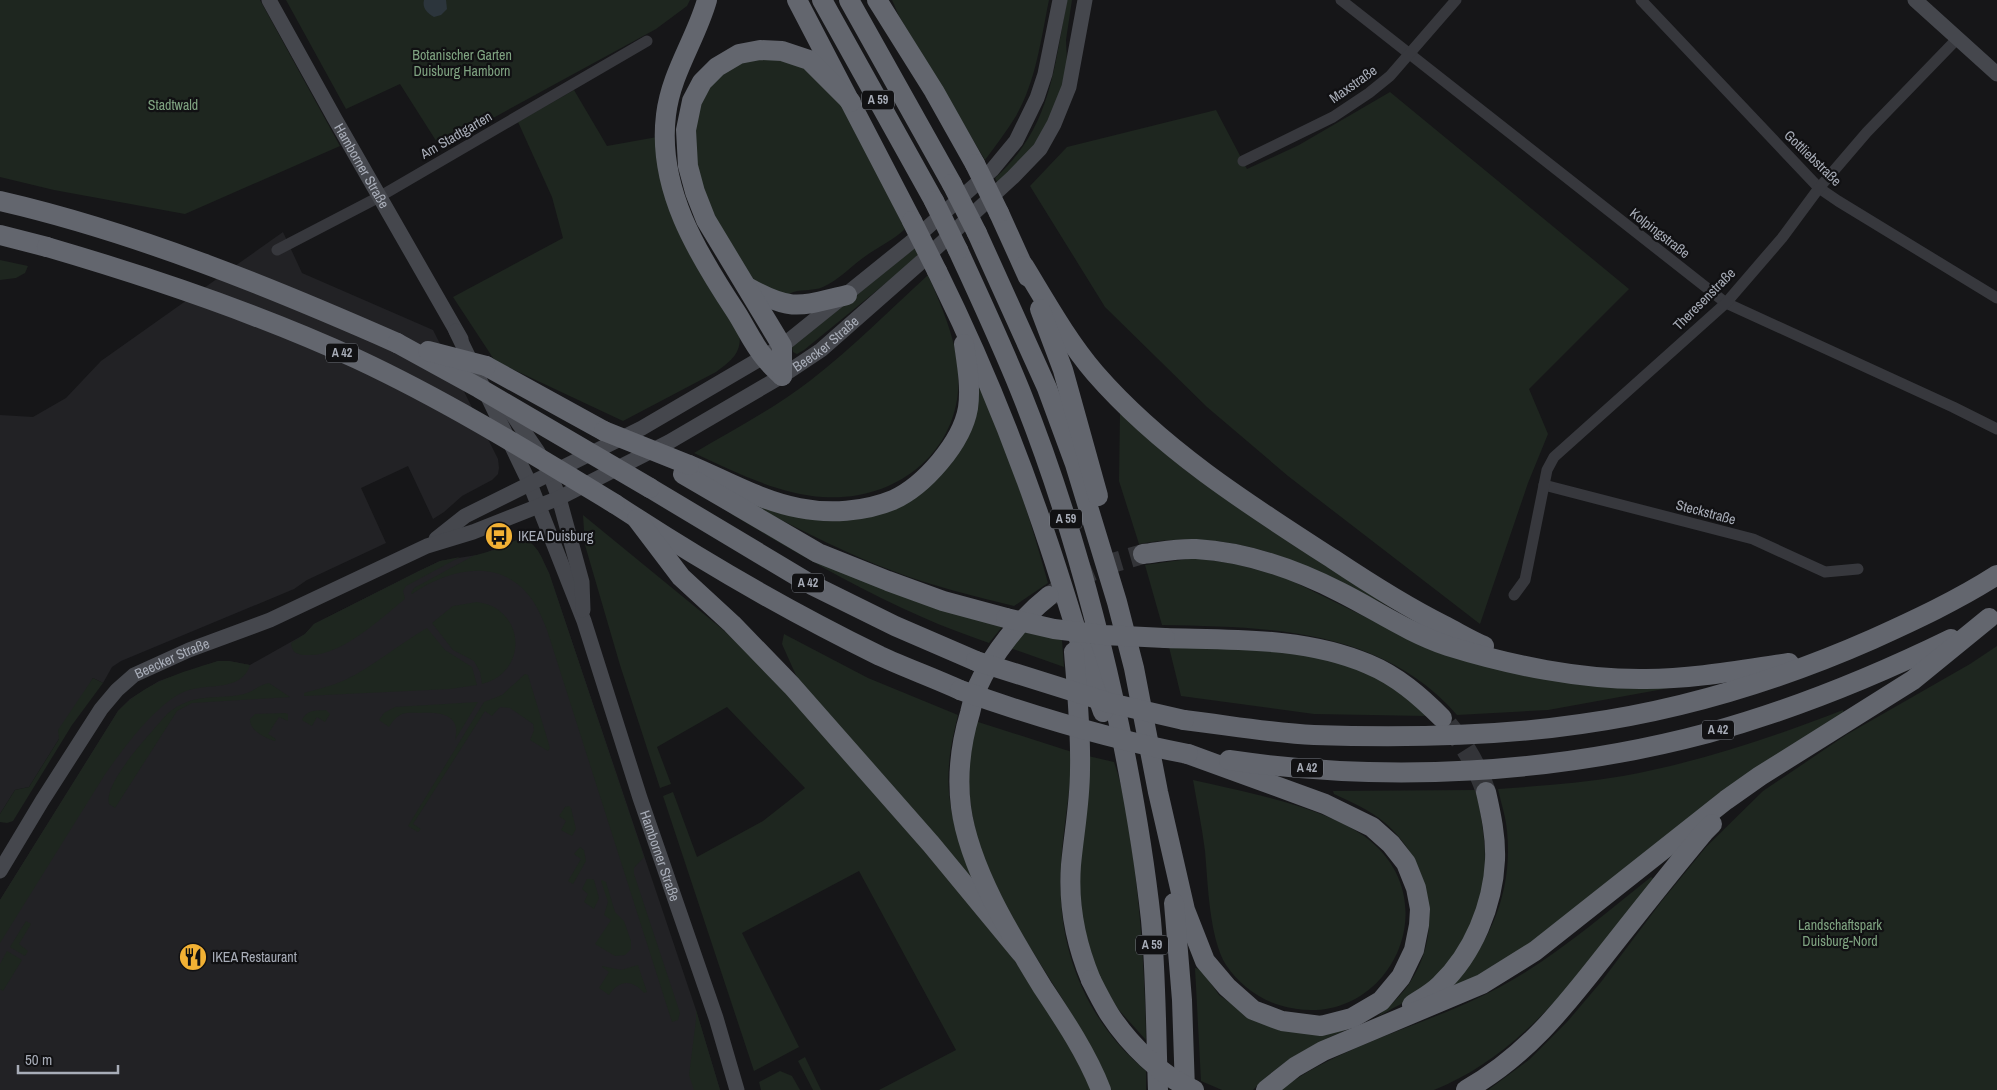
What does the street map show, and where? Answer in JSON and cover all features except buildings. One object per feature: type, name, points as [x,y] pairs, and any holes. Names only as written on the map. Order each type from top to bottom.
[{"type":"highway","points":[[707,0],[670,91],[665,122],[667,168],[675,199],[689,233],[763,357],[782,376]]},
{"type":"highway","points":[[797,0],[937,271],[962,322],[999,409],[1048,543],[1070,615],[1134,801]]},
{"type":"highway","name":"A 59","points":[[822,0],[934,201],[958,250],[1021,392],[1058,496],[1084,578],[1108,670],[1134,801],[1151,920],[1156,1002],[1158,1090]]},
{"type":"highway","name":"A 59","points":[[849,0],[952,184],[977,233],[1047,388],[1075,464],[1134,668],[1158,792],[1176,918],[1186,1090]]},
{"type":"highway","points":[[877,0],[934,91],[975,164],[1024,266],[1063,370],[1084,443],[1119,577],[1116,602]]},
{"type":"highway","points":[[885,0],[890,21]]},
{"type":"highway","points":[[782,376],[782,346],[706,220],[695,192],[688,166],[686,130],[692,101],[702,82],[716,67],[739,54],[760,50],[782,51],[808,60],[851,102]]},
{"type":"highway","name":"A 42","points":[[0,201],[50,212],[123,235],[304,302],[397,343],[479,388],[812,585],[895,626],[976,661],[1110,703],[1184,720],[1312,735],[1416,737],[1528,730],[1581,724],[1708,698],[1777,677],[1831,657],[1906,624],[1997,575]]},
{"type":"highway","name":"A 42","points":[[0,236],[47,247],[184,290],[304,336],[358,360],[457,410],[615,504],[727,575],[797,614],[882,657],[960,690],[1068,726],[1138,744],[1188,754],[1270,766],[1367,772],[1485,769],[1579,759],[1667,743],[1774,713],[1903,662],[1993,616]]},
{"type":"highway","points":[[1024,266],[1069,339],[1095,372],[1125,405],[1191,462],[1278,524],[1410,608],[1477,643],[1547,670]]},
{"type":"highway","points":[[746,286],[772,300],[790,305],[802,305],[846,295]]},
{"type":"highway","points":[[397,343],[486,366],[604,431],[684,468],[768,499],[799,508],[831,511],[862,509],[894,499],[924,478],[944,458],[959,433],[968,409],[969,384],[962,322]]},
{"type":"highway","points":[[684,468],[818,552],[943,601],[1006,618],[1070,631],[1104,635],[1255,641],[1290,644],[1338,653],[1370,664],[1393,677],[1420,696],[1442,718]]},
{"type":"highway","points":[[637,519],[681,577],[732,624],[792,686],[931,844],[1021,953]]},
{"type":"highway","points":[[1143,554],[1194,549],[1237,554],[1290,569],[1340,592],[1399,625],[1447,645],[1496,659],[1547,670],[1646,680],[1720,674],[1831,657]]},
{"type":"highway","points":[[1049,596],[1034,608],[1001,646],[977,687],[965,730],[960,767],[961,807],[973,854],[990,896],[1021,953],[1077,1040],[1101,1090]]},
{"type":"highway","points":[[1070,615],[1079,715],[1080,772],[1071,867],[1073,916],[1081,955],[1091,980],[1110,1016],[1136,1046],[1164,1072],[1194,1090]]},
{"type":"highway","points":[[1266,1090],[1295,1067],[1323,1051],[1482,984],[1535,951],[1726,800],[1760,776],[1913,680],[1993,616]]},
{"type":"highway","points":[[1158,792],[1185,910],[1195,939],[1205,961],[1227,987],[1253,1010],[1282,1021],[1321,1026],[1352,1018],[1381,1001],[1402,977],[1414,950],[1420,909],[1416,888],[1406,863],[1391,844],[1372,827],[1325,804],[1188,754]]},
{"type":"highway","points":[[1466,1090],[1486,1079],[1533,1040],[1558,1015],[1704,832],[1738,801],[1760,776]]},
{"type":"highway","points":[[1386,1024],[1440,985],[1462,958],[1479,930],[1490,894],[1495,860],[1494,830],[1486,792]]},
{"type":"street","name":"Hamborner Straße","points":[[269,0],[456,331],[540,506],[584,621],[640,798],[716,1018],[737,1090]]},
{"type":"street","name":"Beecker Straße","points":[[427,546],[465,516],[642,428],[782,346],[911,242],[992,170],[1016,142],[1037,98],[1045,74],[1060,0]]},
{"type":"street","name":"Beecker Straße","points":[[0,871],[101,709],[117,690],[134,675],[189,650],[270,620],[427,546],[473,532],[559,498],[670,442],[782,376],[821,350],[914,268],[1013,177],[1040,149],[1054,124],[1069,87],[1085,0]]},
{"type":"street","name":"Kolpingstraße","points":[[1341,0],[1726,303],[1954,407],[1997,429]]},
{"type":"street","name":"Maxstraße","points":[[1243,161],[1333,117],[1390,76],[1456,0]]},
{"type":"street","name":"Gottliebstraße","points":[[1642,0],[1819,188],[1997,298]]},
{"type":"street","points":[[1915,0],[1997,74]]},
{"type":"street","name":"Theresenstraße","points":[[1514,595],[1525,580],[1547,470],[1554,457],[1726,303],[1782,238],[1819,188],[1867,132],[1956,39]]},
{"type":"street","name":"Am Stadtgarten","points":[[277,250],[379,197],[646,41]]},
{"type":"street","name":"Hamborner Straße","points":[[456,331],[538,452],[550,474],[559,498],[582,582],[584,621]]},
{"type":"street","name":"Steckstraße","points":[[1544,485],[1752,539],[1825,572],[1858,569]]},
{"type":"shaded area","points":[[424,0],[446,0],[447,9],[441,15],[434,17],[426,10]]},
{"type":"shaded area","points":[[283,232],[302,273],[433,330],[498,459],[498,474],[492,480],[462,496],[433,519],[408,466],[361,488],[386,543],[307,580],[294,589],[121,661],[112,667],[103,683],[93,678],[59,739],[29,787],[15,790],[0,814],[0,415],[33,417],[66,398],[101,361]]},
{"type":"shaded area","points":[[519,539],[531,543],[538,551],[549,573],[696,1010],[720,1090],[0,1090],[0,900],[118,711],[130,699],[159,681],[218,661],[250,665],[305,634],[314,624],[440,561],[483,554]]},
{"type":"green space","name":"Stadtwald","points":[[0,0],[260,0],[340,146],[185,214],[54,190],[0,177]]},
{"type":"green space","name":"Botanischer Garten Duisburg Hamborn","points":[[286,0],[690,0],[687,6],[656,29],[440,147],[400,84],[346,109]]},
{"type":"green space","points":[[892,0],[1049,0],[1037,60],[1023,103],[1005,133],[985,160],[899,16]]},
{"type":"green space","points":[[1067,0],[1072,0],[1066,40],[1067,63],[1062,86],[1053,111],[1035,147],[998,184],[995,178],[1014,159],[1028,139],[1039,118],[1053,73]]},
{"type":"green space","points":[[760,54],[806,64],[844,106],[905,229],[829,284],[819,288],[793,292],[789,294],[787,299],[779,298],[748,276],[709,208],[697,164],[695,130],[700,102],[720,72]]},
{"type":"green space","points":[[574,90],[607,146],[657,137],[739,332],[739,345],[735,355],[716,372],[623,421],[495,361],[453,297],[563,238],[552,197],[518,122]]},
{"type":"green space","points":[[1390,92],[1629,289],[1529,389],[1548,434],[1528,483],[1480,624],[1288,476],[1207,407],[1105,307],[1030,186],[1067,147],[1216,110],[1247,169],[1299,145]]},
{"type":"green space","points":[[915,248],[919,256],[804,350],[797,354],[793,352],[792,347]]},
{"type":"green space","points":[[0,260],[28,266],[25,273],[16,278],[0,280]]},
{"type":"green space","points":[[928,275],[947,321],[954,345],[958,369],[957,397],[951,423],[938,446],[922,464],[901,480],[877,490],[851,496],[823,497],[806,495],[790,492],[757,481],[694,453],[768,409],[811,380],[856,342]]},
{"type":"green space","points":[[976,381],[998,430],[1016,480],[1048,583],[1014,606],[938,586],[893,571],[797,528],[741,499],[796,516],[928,487],[951,464],[967,437]]},
{"type":"green space","points":[[1120,412],[1184,469],[1268,527],[1398,610],[1304,565],[1242,545],[1210,541],[1176,540],[1139,544],[1119,481]]},
{"type":"green space","points":[[733,512],[930,604],[1002,627],[989,643],[930,621],[873,594],[778,542],[731,514]]},
{"type":"green space","points":[[583,515],[721,628],[751,655],[803,710],[934,860],[1027,976],[1096,1090],[879,1090],[956,1050],[859,871],[742,933],[799,1047],[754,1071],[663,796],[673,792],[697,857],[763,821],[805,788],[727,707],[657,747],[671,784],[660,788],[620,665],[585,545]]},
{"type":"green space","points":[[519,539],[525,540],[535,547],[549,573],[644,857],[634,868],[634,874],[680,1013],[678,1020],[672,1022],[547,630],[535,604],[521,587],[507,577],[492,572],[459,573],[443,578],[411,593],[414,588],[473,556],[494,550]]},
{"type":"green space","points":[[460,557],[406,586],[403,591],[405,599],[372,626],[346,643],[320,654],[300,655],[293,649],[291,643],[305,634],[314,624],[440,561]]},
{"type":"green space","points":[[1195,558],[1236,564],[1286,578],[1396,632],[1668,686],[1669,688],[1548,710],[1457,715],[1427,686],[1394,665],[1358,649],[1321,638],[1282,631],[1162,625],[1145,565]]},
{"type":"green space","points":[[477,602],[492,606],[504,614],[511,625],[515,637],[515,649],[512,660],[505,671],[495,679],[482,684],[480,672],[474,661],[453,650],[432,623],[453,606]]},
{"type":"green space","points":[[427,628],[445,650],[472,667],[477,685],[450,689],[304,696],[304,693],[335,684],[356,674]]},
{"type":"green space","points":[[1023,632],[1062,640],[1064,667],[1010,648]]},
{"type":"green space","points":[[784,634],[868,678],[958,715],[952,740],[948,780],[949,796],[959,840],[975,884],[799,682],[782,644]]},
{"type":"green space","name":"Landschaftspark Duisburg-Nord","points":[[1997,646],[1997,1090],[1488,1090],[1530,1059],[1567,1022],[1601,982],[1661,902],[1706,847],[1763,791],[1846,735],[1970,664]]},
{"type":"green space","points":[[1169,647],[1275,651],[1316,656],[1336,661],[1374,676],[1407,698],[1427,716],[1314,714],[1181,696]]},
{"type":"green space","points":[[218,661],[250,665],[246,674],[232,683],[194,689],[175,696],[141,728],[104,776],[0,943],[0,900],[118,711],[152,685],[177,674]]},
{"type":"green space","points":[[525,674],[528,675],[550,748],[548,751],[530,740],[534,730],[533,724],[510,708],[500,707],[492,716],[485,711],[413,824],[421,829],[418,832],[408,826],[484,702],[502,695]]},
{"type":"green space","points":[[93,678],[103,683],[72,725],[13,821],[7,823],[0,822],[0,814],[15,790],[29,787],[59,739],[58,730]]},
{"type":"green space","points":[[269,683],[290,697],[192,703],[177,711],[115,808],[109,804],[109,795],[121,770],[167,714],[186,702],[195,699],[244,694]]},
{"type":"green space","points":[[478,702],[455,740],[455,724],[452,719],[441,714],[405,713],[397,717],[389,727],[379,720],[384,713],[395,707]]},
{"type":"green space","points":[[326,710],[330,714],[325,722],[317,717],[312,726],[302,720],[309,712]]},
{"type":"green space","points":[[1843,710],[1844,714],[1531,943],[1456,986],[1454,983],[1479,950],[1489,931],[1503,893],[1507,873],[1508,852],[1505,815],[1498,789],[1592,781],[1679,764],[1789,730]]},
{"type":"green space","points":[[255,714],[288,714],[288,721],[279,717],[268,734],[276,739],[275,741],[258,733],[250,723],[250,719]]},
{"type":"green space","points":[[975,721],[1072,752],[1061,865],[1063,924],[1069,952],[1078,979],[1106,1028],[1124,1051],[1146,1071],[1146,1090],[1111,1090],[1072,1015],[1013,919],[992,880],[976,834],[970,802],[968,764]]},
{"type":"green space","points":[[1088,756],[1114,762],[1124,797],[1138,902],[1144,971],[1146,1040],[1118,1009],[1099,979],[1080,914],[1079,868]]},
{"type":"green space","points":[[1193,780],[1282,801],[1327,816],[1347,825],[1364,836],[1391,863],[1404,894],[1405,927],[1395,957],[1376,983],[1350,1002],[1317,1010],[1279,1005],[1271,1002],[1249,990],[1237,978],[1226,965],[1216,940],[1208,894],[1204,842]]},
{"type":"green space","points":[[1476,790],[1483,831],[1485,868],[1479,905],[1472,924],[1456,953],[1439,976],[1414,996],[1377,1017],[1405,989],[1420,964],[1427,942],[1428,899],[1422,877],[1413,857],[1400,838],[1379,818],[1360,806],[1334,794],[1333,791]]},
{"type":"green space","points":[[569,806],[576,829],[572,836],[561,830],[566,821],[559,816],[565,807]]},
{"type":"green space","points":[[580,847],[584,850],[586,861],[573,884],[568,881],[581,859],[574,854]]},
{"type":"green space","points":[[1651,877],[1654,879],[1557,1000],[1500,1052],[1468,1073],[1434,1090],[1280,1090],[1305,1073],[1332,1059],[1500,987],[1540,963]]},
{"type":"green space","points":[[587,879],[594,880],[599,898],[594,909],[584,902],[588,894],[582,889]]},
{"type":"green space","points":[[602,880],[606,882],[615,912],[624,921],[631,941],[631,949],[625,955],[615,956],[595,944],[611,920],[604,915],[608,902]]},
{"type":"green space","points":[[26,921],[31,924],[19,944],[28,951],[25,956],[10,947]]},
{"type":"green space","points":[[7,951],[22,960],[3,991],[0,989],[0,964]]},
{"type":"green space","points":[[638,965],[647,992],[644,993],[635,985],[626,983],[617,986],[609,995],[599,988],[609,972],[602,966],[621,970]]},
{"type":"green space","points":[[1195,968],[1201,969],[1219,995],[1249,1016],[1349,1029],[1298,1054],[1275,1070],[1253,1090],[1222,1090],[1201,1081]]},
{"type":"green space","points":[[696,1010],[720,1090],[694,1090],[689,1075]]},
{"type":"green space","points":[[805,1057],[821,1090],[813,1090],[798,1061]]},
{"type":"green space","points":[[780,1071],[792,1076],[800,1090],[761,1090],[759,1082]]},
{"type":"tunnel","points":[[1050,596],[1073,579],[1109,564],[1143,554]]},
{"type":"tunnel","points":[[1448,725],[1470,756],[1486,792]]},
{"type":"place","name":"IKEA Duisburg","points":[[499,536]]},
{"type":"place","name":"IKEA Restaurant","points":[[193,957]]}]
